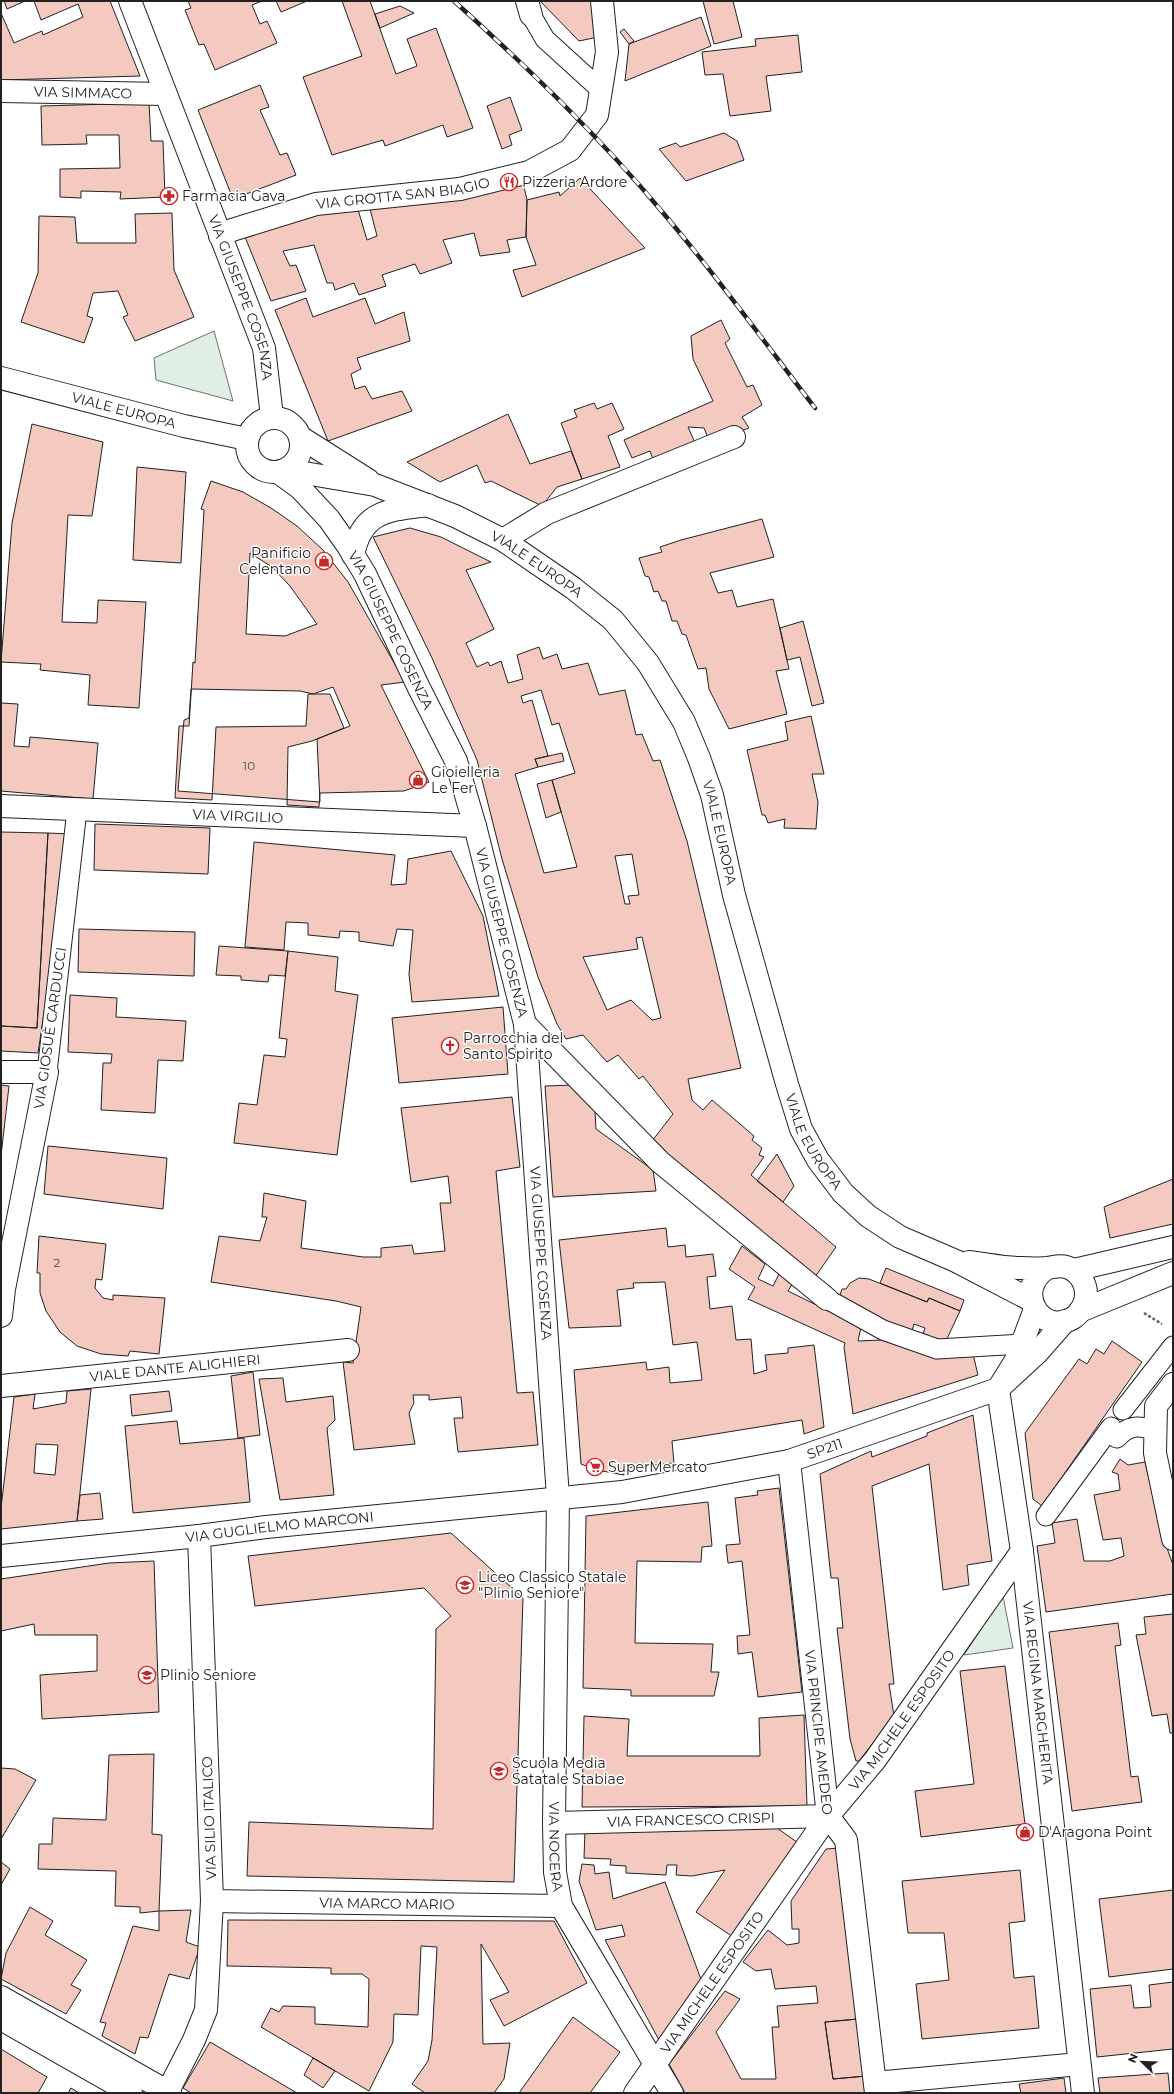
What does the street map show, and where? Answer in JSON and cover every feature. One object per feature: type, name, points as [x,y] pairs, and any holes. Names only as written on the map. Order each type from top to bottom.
[{"type":"street","name":"VIA GIUSEPPE COSENZA","points":[[130,1],[264,348],[272,417]]},
{"type":"street","name":"VIA GROTTA SAN BIAGIO","points":[[220,236],[232,230],[316,204],[460,189],[529,172],[570,150],[596,115],[607,52],[602,1]]},
{"type":"street","points":[[529,8],[545,39],[601,90]]},
{"type":"street","name":"VIA SIMMACO","points":[[1,91],[165,94]]},
{"type":"street","name":"VIALE EUROPA","points":[[1,378],[184,426],[247,439]]},
{"type":"street","points":[[282,471],[294,464],[300,455],[302,446],[296,428],[290,422],[281,418],[272,417],[256,424],[247,439],[247,448],[254,464],[269,472],[282,471],[375,485]]},
{"type":"street","points":[[300,437],[375,485]]},
{"type":"street","points":[[503,540],[547,513],[734,437]]},
{"type":"street","name":"VIA GIUSEPPE COSENZA","points":[[282,471],[329,519],[354,555],[365,574],[456,761],[475,826],[525,1024],[558,1497]]},
{"type":"street","name":"VIALE EUROPA","points":[[375,485],[455,516],[503,540],[574,588],[613,620],[648,663],[684,722],[712,795],[734,895],[787,1084],[802,1129],[818,1160],[844,1193],[868,1216],[900,1237],[925,1250],[956,1261]]},
{"type":"street","points":[[354,555],[357,537],[365,525],[376,516],[402,508],[428,505]]},
{"type":"street","name":"VIA VIRGILIO","points":[[1,806],[475,826]]},
{"type":"street","name":"VIA GIOSUÈ CARDUCCI","points":[[1,1316],[2,1289],[47,1072],[77,810]]},
{"type":"street","points":[[525,1024],[660,1162],[752,1240],[827,1300],[883,1330],[937,1349],[1023,1344]]},
{"type":"street","points":[[1,1072],[47,1072]]},
{"type":"street","points":[[1074,1270],[1173,1247]]},
{"type":"street","points":[[956,1261],[1019,1268],[1047,1268],[1065,1266],[1074,1270],[1081,1277],[1085,1285],[1085,1303],[1037,1353],[998,1389]]},
{"type":"street","points":[[956,1261],[1033,1304],[1048,1320],[1057,1322],[1173,1273]]},
{"type":"street","points":[[998,1389],[1016,1360],[1023,1344],[1033,1304],[1031,1290],[1034,1281],[1039,1273],[1047,1268]]},
{"type":"street","points":[[1123,1410],[1173,1346]]},
{"type":"street","name":"VIALE DANTE ALIGHIERI","points":[[1,1386],[348,1350]]},
{"type":"street","points":[[1173,1384],[1156,1406],[1155,1454],[1173,1539]]},
{"type":"street","name":"SP211","points":[[558,1497],[622,1492],[789,1462],[998,1389]]},
{"type":"street","name":"VIA REGINA MARGHERITA","points":[[998,1389],[1022,1551],[1083,2093]]},
{"type":"street","points":[[1046,1516],[1110,1429],[1117,1438],[1123,1431],[1130,1427],[1139,1426],[1156,1430]]},
{"type":"street","name":"VIA PRINCIPE AMEDEO","points":[[789,1462],[828,1816],[846,1840],[876,2088]]},
{"type":"street","name":"VIA GUGLIELMO MARCONI","points":[[1,1556],[558,1497]]},
{"type":"street","name":"VIA NOCERA","points":[[558,1497],[554,1823],[555,1872],[561,1906],[672,2093]]},
{"type":"street","name":"VIA SILIO ITALICO","points":[[168,2092],[194,2040],[206,2010],[212,1901],[199,1536]]},
{"type":"street","name":"VIA MICHELE ESPOSITO","points":[[635,2093],[656,2065],[828,1816],[875,1760],[1022,1551]]},
{"type":"street","name":"VIA FRANCESCO CRISPI","points":[[554,1823],[828,1816]]},
{"type":"street","name":"VIA MARCO MARIO","points":[[212,1901],[561,1906]]},
{"type":"street","points":[[1,1997],[168,2092]]},
{"type":"street","points":[[1,2019],[131,2093]]},
{"type":"street","points":[[876,2088],[1079,2064]]},
{"type":"path","points":[[1140,1310],[1166,1326]]},
{"type":"green space","points":[[214,331],[233,401],[156,380],[154,358]]},
{"type":"green space","points":[[1003,1596],[1013,1648],[964,1655]]},
{"type":"building","points":[[4,1],[25,1],[7,9]]},
{"type":"building","points":[[34,1],[110,1],[140,76],[1,80],[1,13],[14,43],[42,31],[43,35],[83,17],[78,4],[41,20]]},
{"type":"building","points":[[188,1],[262,1],[252,5],[260,24],[267,21],[277,43],[215,70],[204,44],[199,45],[185,10],[191,8]]},
{"type":"building","points":[[276,1],[307,1],[281,12]]},
{"type":"building","points":[[342,1],[370,1],[396,74],[417,66],[407,39],[436,28],[473,128],[447,137],[443,125],[385,146],[383,140],[332,155],[303,77],[362,56]]},
{"type":"building","points":[[540,1],[592,1],[598,37],[579,41]]},
{"type":"building","points":[[703,1],[733,1],[742,37],[714,44]]},
{"type":"building","points":[[400,6],[414,13],[380,28],[375,14]]},
{"type":"building","points":[[701,17],[711,46],[625,81],[629,44]]},
{"type":"building","points":[[624,29],[634,41],[629,44],[620,32]]},
{"type":"building","points":[[798,35],[802,72],[766,76],[771,111],[730,116],[723,74],[705,75],[702,52],[756,46],[755,39]]},
{"type":"building","points":[[260,85],[269,107],[260,110],[280,155],[287,153],[296,175],[233,199],[198,110]]},
{"type":"building","points":[[510,97],[522,130],[509,135],[512,145],[502,149],[487,106]]},
{"type":"building","points":[[149,103],[151,141],[163,141],[165,197],[120,199],[121,192],[81,191],[81,198],[60,197],[60,169],[120,168],[119,135],[86,135],[87,144],[42,145],[41,106]]},
{"type":"building","points":[[724,133],[737,141],[744,160],[686,181],[659,149],[676,143],[680,147]]},
{"type":"building","points":[[522,178],[527,200],[526,237],[507,240],[510,252],[480,256],[474,233],[443,240],[452,263],[420,274],[415,264],[382,275],[386,286],[359,295],[354,283],[335,290],[333,283],[327,283],[314,245],[283,251],[290,266],[296,265],[306,291],[271,301],[243,232],[357,206],[367,240],[377,236],[369,205]]},
{"type":"building","points":[[580,178],[645,248],[522,297],[513,270],[536,265],[526,237],[527,200],[559,192],[560,196]]},
{"type":"building","points":[[172,213],[174,270],[194,317],[135,341],[123,317],[128,315],[118,291],[93,293],[87,316],[93,318],[84,343],[21,322],[38,273],[39,216],[75,217],[77,243],[136,243],[135,214]]},
{"type":"building","points":[[306,298],[313,317],[365,298],[375,324],[404,312],[410,341],[357,358],[361,369],[351,374],[355,389],[365,386],[372,399],[402,391],[412,411],[328,441],[275,310]]},
{"type":"building","points":[[721,320],[730,339],[725,343],[747,387],[753,385],[762,405],[742,417],[749,428],[710,443],[704,428],[688,427],[696,445],[654,462],[650,451],[632,458],[624,440],[713,401],[693,359],[691,336]]},
{"type":"building","points":[[594,403],[597,409],[612,403],[624,429],[608,436],[620,467],[582,479],[561,423],[577,417],[574,410]]},
{"type":"building","points":[[508,414],[530,464],[571,451],[582,479],[557,487],[542,506],[491,481],[485,483],[477,465],[440,482],[407,462]]},
{"type":"building","points":[[32,424],[103,442],[92,516],[68,515],[62,622],[97,623],[98,600],[146,602],[139,708],[88,705],[90,675],[40,670],[41,664],[1,662],[12,523]]},
{"type":"building","points":[[137,467],[186,472],[181,563],[133,560]]},
{"type":"building","points":[[211,481],[243,492],[271,508],[297,526],[323,550],[348,582],[405,682],[381,685],[429,782],[404,791],[320,793],[319,807],[287,805],[288,747],[312,741],[344,728],[330,694],[308,694],[306,726],[216,727],[212,800],[175,798],[179,726],[189,726],[193,662],[195,663],[204,510],[201,509]],"holes":[[[250,553],[272,567],[290,586],[317,624],[285,636],[246,634]]]},
{"type":"building","points":[[762,519],[774,557],[710,573],[718,593],[732,590],[737,607],[773,599],[789,669],[776,671],[787,714],[729,729],[709,689],[706,668],[698,669],[686,635],[682,634],[677,621],[672,621],[666,601],[662,601],[658,591],[654,592],[649,577],[645,576],[639,558],[662,552],[660,547],[681,540]]},
{"type":"building","points":[[410,528],[441,537],[491,562],[466,570],[494,629],[466,643],[477,667],[488,662],[490,666],[501,661],[508,683],[523,679],[517,655],[539,647],[543,659],[557,654],[562,669],[588,663],[599,695],[625,690],[636,735],[642,734],[653,761],[660,760],[687,841],[741,1068],[688,1079],[692,1100],[703,1110],[712,1100],[754,1136],[752,1140],[762,1148],[759,1155],[764,1157],[751,1175],[836,1247],[815,1277],[725,1206],[652,1141],[673,1114],[643,1076],[639,1079],[618,1055],[607,1062],[583,1035],[566,1039],[557,1024],[538,977],[502,859],[477,760],[432,658],[373,537]],"holes":[[[541,690],[552,725],[559,723],[575,773],[552,780],[577,867],[544,873],[515,774],[538,767],[535,759],[548,756],[532,700],[523,703],[521,696]],[[632,854],[639,895],[628,896],[630,904],[625,904],[615,856]],[[642,937],[661,1018],[652,1020],[631,1000],[607,1010],[583,957],[638,949],[636,938]]]},
{"type":"building","points":[[803,621],[824,703],[812,706],[800,657],[787,660],[780,628]]},
{"type":"building","points":[[333,687],[350,726],[317,739],[320,802],[178,791],[184,720],[189,718],[191,689],[300,691],[313,694]]},
{"type":"building","points":[[1,703],[18,704],[14,746],[29,747],[30,737],[98,743],[93,799],[1,791]]},
{"type":"building","points":[[811,716],[824,774],[812,774],[818,802],[816,829],[784,828],[785,819],[768,823],[765,815],[762,815],[747,750],[788,740],[785,722]]},
{"type":"building","points":[[562,753],[564,761],[538,767],[535,759]]},
{"type":"building","points":[[552,780],[561,812],[546,818],[537,784]]},
{"type":"building","points":[[95,824],[210,828],[208,874],[94,870]]},
{"type":"building","points":[[1,832],[48,833],[37,1028],[1,1026]]},
{"type":"building","points":[[48,833],[71,834],[38,1053],[1,1051],[1,1026],[37,1028]]},
{"type":"building","points":[[254,842],[395,855],[391,885],[406,884],[408,859],[451,851],[483,916],[499,996],[412,1002],[409,974],[413,930],[397,929],[393,946],[359,941],[359,932],[340,931],[339,938],[308,935],[308,923],[286,922],[284,950],[245,947]]},
{"type":"building","points":[[79,929],[195,932],[194,976],[78,972]]},
{"type":"building","points":[[219,946],[288,951],[285,976],[269,975],[268,982],[241,980],[241,976],[216,975]]},
{"type":"building","points":[[288,951],[338,957],[335,991],[358,995],[337,1155],[234,1143],[239,1103],[257,1105],[264,1055],[285,1057],[287,1039],[279,1038]]},
{"type":"building","points":[[70,995],[117,998],[116,1017],[186,1021],[183,1061],[158,1060],[155,1113],[101,1110],[103,1063],[111,1063],[112,1054],[68,1052]]},
{"type":"building","name":"Parrocchia del Santo Spirito","points":[[503,1007],[508,1074],[399,1083],[392,1018]]},
{"type":"building","points":[[1,1085],[9,1086],[1,1156]]},
{"type":"building","points":[[575,1085],[595,1112],[596,1129],[653,1170],[656,1191],[553,1197],[545,1086]]},
{"type":"building","points":[[512,1097],[520,1167],[496,1171],[517,1393],[533,1392],[538,1445],[458,1452],[454,1418],[463,1418],[461,1397],[429,1400],[429,1395],[413,1395],[414,1403],[409,1413],[415,1444],[354,1450],[343,1362],[353,1363],[361,1307],[336,1301],[211,1282],[219,1236],[260,1241],[267,1217],[262,1217],[264,1193],[306,1201],[301,1248],[363,1257],[381,1257],[381,1248],[412,1245],[414,1254],[445,1251],[440,1203],[451,1203],[448,1176],[411,1182],[401,1108]]},
{"type":"building","points":[[48,1146],[167,1158],[163,1209],[44,1194]]},
{"type":"building","points":[[777,1154],[794,1186],[783,1202],[757,1181]]},
{"type":"building","points":[[1173,1179],[1173,1224],[1110,1238],[1104,1207]]},
{"type":"building","points":[[666,1228],[668,1247],[685,1245],[686,1257],[713,1254],[716,1276],[707,1277],[710,1309],[732,1306],[736,1340],[751,1339],[754,1374],[767,1370],[765,1355],[788,1353],[788,1348],[814,1345],[824,1427],[804,1434],[802,1420],[672,1441],[674,1463],[623,1468],[624,1475],[597,1470],[581,1464],[574,1370],[646,1362],[647,1370],[669,1367],[670,1383],[702,1380],[697,1342],[673,1345],[665,1282],[633,1283],[634,1288],[617,1290],[621,1326],[569,1328],[559,1240]]},
{"type":"building","points":[[39,1236],[106,1244],[102,1280],[96,1279],[95,1288],[103,1298],[113,1300],[113,1295],[165,1298],[159,1354],[130,1351],[128,1356],[101,1354],[77,1346],[60,1332],[46,1311],[40,1293],[40,1273],[37,1273]]},
{"type":"building","points":[[742,1246],[765,1264],[758,1279],[773,1286],[780,1272],[793,1283],[788,1291],[861,1327],[858,1341],[881,1340],[931,1356],[958,1357],[973,1354],[978,1375],[853,1414],[844,1347],[845,1343],[748,1299],[755,1287],[729,1269]]},
{"type":"building","points":[[886,1268],[964,1300],[960,1311],[929,1298],[927,1302],[880,1283]]},
{"type":"building","points":[[859,1278],[869,1279],[927,1302],[929,1298],[960,1311],[945,1343],[922,1337],[925,1328],[914,1324],[911,1334],[839,1298],[842,1289],[846,1289],[850,1283]]},
{"type":"building","points":[[1112,1341],[1142,1362],[1042,1506],[1033,1499],[1025,1433],[1079,1359],[1087,1364],[1096,1349],[1104,1354]]},
{"type":"building","points":[[253,1372],[260,1435],[238,1438],[231,1376]]},
{"type":"building","points":[[283,1378],[286,1402],[333,1396],[335,1420],[327,1428],[334,1495],[280,1500],[259,1379]]},
{"type":"building","points":[[91,1389],[77,1521],[1,1529],[1,1508],[14,1397],[35,1394],[33,1409],[66,1403],[67,1391]],"holes":[[[36,1444],[58,1445],[55,1475],[34,1473]]]},
{"type":"building","points":[[169,1391],[172,1411],[132,1416],[130,1395]]},
{"type":"building","points":[[973,1415],[992,1561],[967,1565],[969,1585],[943,1590],[929,1464],[872,1486],[894,1684],[889,1684],[894,1716],[859,1761],[856,1761],[850,1739],[837,1628],[843,1628],[838,1578],[831,1578],[820,1474],[871,1451],[872,1457],[927,1436],[927,1433]]},
{"type":"building","points":[[177,1421],[180,1444],[244,1438],[250,1502],[133,1513],[125,1426]]},
{"type":"building","points":[[1120,1459],[1128,1465],[1145,1462],[1161,1531],[1173,1565],[1173,1594],[1046,1612],[1037,1546],[1055,1543],[1052,1523],[1077,1519],[1084,1561],[1110,1561],[1124,1556],[1121,1538],[1103,1540],[1094,1495],[1120,1490],[1118,1474],[1112,1472]]},
{"type":"building","points":[[779,1488],[802,1692],[758,1697],[752,1652],[738,1654],[737,1636],[750,1635],[742,1561],[728,1563],[726,1545],[740,1544],[735,1498],[758,1495],[757,1491]]},
{"type":"building","points":[[100,1493],[103,1519],[77,1521],[80,1495]]},
{"type":"building","points":[[708,1502],[712,1546],[702,1547],[701,1562],[637,1561],[635,1643],[713,1644],[711,1672],[719,1672],[714,1696],[631,1696],[631,1690],[583,1688],[586,1516]]},
{"type":"building","points":[[451,1533],[523,1598],[514,1882],[247,1876],[249,1822],[433,1829],[436,1629],[451,1616],[424,1588],[255,1606],[248,1556]]},
{"type":"building","points":[[154,1561],[159,1712],[42,1719],[40,1675],[97,1671],[97,1635],[35,1635],[34,1624],[1,1631],[1,1579],[109,1563]]},
{"type":"building","points":[[1173,1614],[1173,1733],[1170,1733],[1167,1714],[1152,1716],[1136,1635],[1146,1634],[1144,1617]]},
{"type":"building","points":[[1118,1623],[1121,1645],[1115,1646],[1131,1777],[1138,1776],[1142,1802],[1072,1811],[1049,1632]]},
{"type":"building","points":[[1005,1666],[1025,1824],[921,1837],[915,1791],[974,1784],[960,1671]]},
{"type":"building","points":[[804,1715],[807,1806],[582,1807],[584,1716],[629,1719],[627,1756],[760,1756],[759,1718]]},
{"type":"building","points":[[154,1754],[152,1834],[162,1835],[159,1911],[140,1913],[140,1907],[115,1906],[116,1871],[38,1869],[39,1844],[52,1844],[53,1818],[106,1820],[109,1755]]},
{"type":"building","points":[[1,1768],[15,1769],[36,1780],[1,1839]]},
{"type":"building","points":[[777,1828],[801,1845],[733,1937],[696,1912],[725,1870],[692,1876],[676,1875],[677,1865],[667,1865],[666,1875],[626,1873],[626,1866],[610,1865],[611,1859],[584,1858],[585,1830]]},
{"type":"building","points":[[840,1848],[858,2019],[825,2022],[833,2079],[866,2076],[868,2093],[685,2093],[669,2064],[725,1991],[740,1999],[716,2032],[741,2079],[776,2079],[772,2027],[779,2027],[777,2006],[818,2003],[816,1986],[775,1989],[771,1969],[756,1971],[743,1962],[768,1930],[787,1945],[799,1943],[799,1929],[792,1929],[791,1901],[826,1849]]},
{"type":"building","points":[[1,1862],[10,1869],[1,1885]]},
{"type":"building","points":[[582,1864],[594,1865],[595,1874],[609,1872],[613,1899],[665,1882],[702,1982],[659,2040],[605,1940],[625,1936],[622,1925],[596,1930],[579,1881]]},
{"type":"building","points":[[1020,1870],[1025,1921],[1009,1923],[1014,1978],[1034,1976],[1039,2028],[922,2039],[916,1984],[949,1980],[944,1933],[908,1933],[902,1881]]},
{"type":"building","points":[[1173,1890],[1173,1969],[1109,1977],[1099,1899]]},
{"type":"building","points":[[30,1907],[53,1921],[45,1935],[87,1960],[71,1985],[81,1990],[66,2014],[1,1979],[6,1953]]},
{"type":"building","points":[[191,1910],[186,1942],[200,1947],[189,1979],[169,1974],[148,2038],[140,2037],[135,2054],[102,2036],[106,2023],[100,2022],[133,1926],[159,1931],[159,1911]]},
{"type":"building","points":[[228,1920],[554,1921],[587,1983],[504,2026],[490,2000],[509,1992],[481,1944],[483,2044],[510,2043],[504,2079],[494,2093],[425,2093],[412,2084],[428,2061],[432,2040],[437,1947],[421,1946],[418,2015],[394,2014],[393,2042],[369,2091],[261,2027],[271,2008],[279,2012],[283,2006],[315,2007],[315,2024],[368,2027],[369,1979],[362,1974],[331,1974],[331,1968],[227,1966]]},
{"type":"building","points":[[1173,1982],[1173,2049],[1097,2057],[1090,1989],[1131,1985],[1134,2008],[1151,2007],[1149,1985]]},
{"type":"building","points":[[573,2017],[620,2052],[590,2093],[519,2093]]},
{"type":"building","points":[[858,2019],[866,2076],[833,2079],[825,2022]]},
{"type":"building","points":[[210,2042],[297,2093],[191,2093],[183,2088]]},
{"type":"building","points":[[1,2049],[47,2077],[38,2093],[1,2093]]},
{"type":"building","points":[[313,2058],[335,2071],[323,2088],[304,2075]]},
{"type":"building","points":[[1168,2073],[1170,2093],[1100,2093],[1098,2078]]},
{"type":"building","points":[[1064,2078],[1066,2093],[1021,2093],[1019,2084]]},
{"type":"building","points":[[71,2088],[79,2093],[68,2093]]},
{"type":"railway","points":[[454,1],[563,104],[640,185],[703,261],[815,408]]},
{"type":"place","name":"Pizzeria Ardore","points":[[509,182]]},
{"type":"place","name":"Farmacia Gava","points":[[169,196]]},
{"type":"place","name":"Panificio Celentano","points":[[324,561]]},
{"type":"place","name":"Gioielleria Le Fer","points":[[418,780]]},
{"type":"place","name":"Parrocchia del Santo Spirito","points":[[450,1046]]},
{"type":"place","name":"SuperMercato","points":[[595,1467]]},
{"type":"place","name":"Liceo Classico Statale \"Plinio Seniore\"","points":[[465,1585]]},
{"type":"place","name":"Plinio Seniore","points":[[147,1675]]},
{"type":"place","name":"Scuola Media Satatale Stabiae","points":[[499,1771]]},
{"type":"place","name":"D'Aragona Point","points":[[1025,1832]]}]
